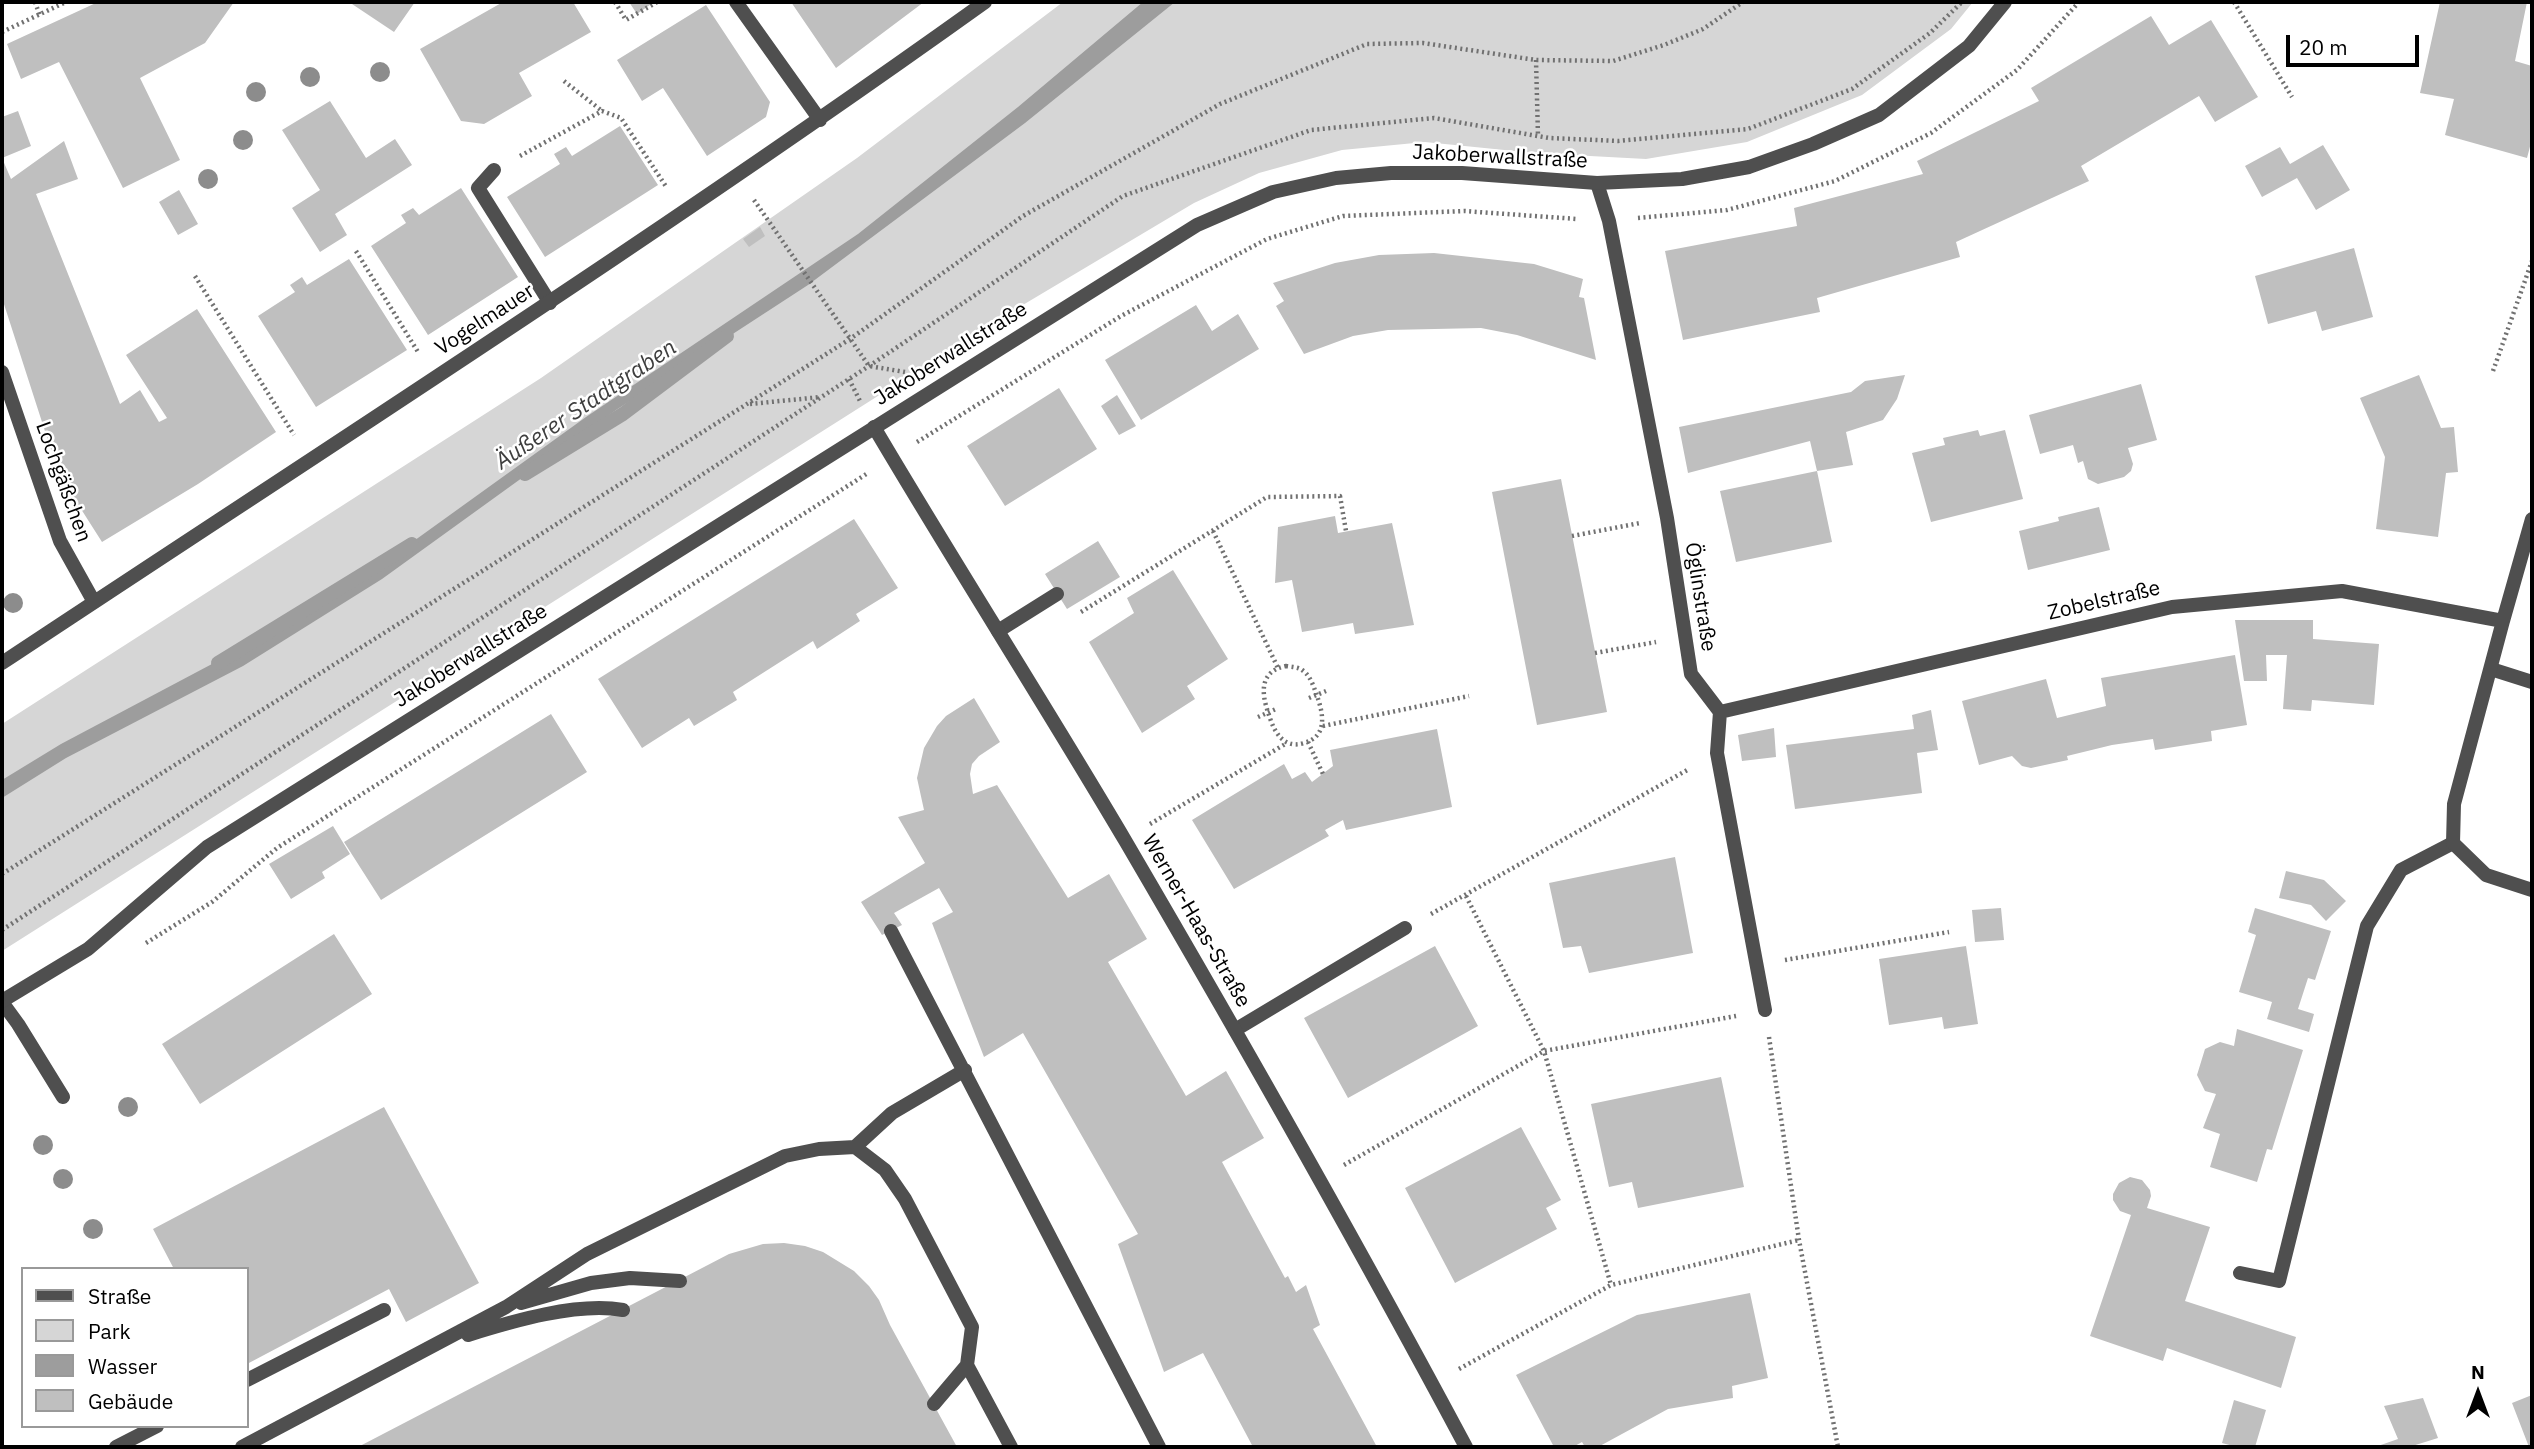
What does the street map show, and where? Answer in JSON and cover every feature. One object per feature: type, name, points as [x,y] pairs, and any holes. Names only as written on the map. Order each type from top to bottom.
[{"type":"street","points":[[736,2],[820,120]]},
{"type":"street","name":"Vogelmauer","points":[[2,663],[550,303],[820,120],[985,2]]},
{"type":"street","name":"Jakoberwallstraße","points":[[2,1001],[88,948],[207,847],[1197,225],[1273,192],[1336,178],[1391,173],[1462,173],[1597,183],[1682,179],[1749,167],[1813,144],[1879,115],[1969,46],[2006,2]]},
{"type":"street","points":[[494,170],[478,188],[550,303]]},
{"type":"street","name":"Öglinstraße","points":[[1597,183],[1608,221],[1667,518],[1691,674],[1720,712]]},
{"type":"street","name":"Lochgäßchen","points":[[2,372],[60,541],[94,602]]},
{"type":"street","name":"Werner-Haas-Straße","points":[[874,427],[1124,839],[1236,1030],[1320,1178],[1465,1447]]},
{"type":"street","points":[[2532,519],[2454,804],[2453,843],[2486,875],[2532,890]]},
{"type":"street","name":"Zobelstraße","points":[[1720,712],[2172,607],[2342,591],[2503,621]]},
{"type":"street","points":[[998,631],[1057,594]]},
{"type":"street","points":[[2491,669],[2532,682]]},
{"type":"street","points":[[1720,712],[1717,752],[1765,1010]]},
{"type":"street","points":[[2240,1273],[2279,1281],[2367,926],[2401,870],[2453,843]]},
{"type":"street","points":[[1236,1030],[1405,929]]},
{"type":"street","points":[[891,931],[1159,1447]]},
{"type":"street","points":[[2,1001],[64,1097]]},
{"type":"street","points":[[242,1447],[506,1307],[587,1254],[785,1156],[819,1149],[855,1147],[892,1113],[965,1070]]},
{"type":"street","points":[[855,1147],[885,1170],[905,1199],[972,1327],[967,1365],[934,1404]]},
{"type":"street","points":[[506,1307],[591,1283],[631,1278],[680,1281]]},
{"type":"street","points":[[437,1344],[543,1316],[593,1308],[623,1310]]},
{"type":"street","points":[[248,1379],[384,1310]]},
{"type":"street","points":[[967,1365],[1010,1447]]},
{"type":"street","points":[[116,1447],[154,1428]]},
{"type":"path","points":[[35,2],[40,16]]},
{"type":"path","points":[[2,32],[66,2]]},
{"type":"path","points":[[615,2],[626,20],[657,2]]},
{"type":"path","points":[[2,874],[850,339],[1023,216],[1220,104],[1367,44],[1423,43],[1536,60],[1614,61],[1703,29],[1743,2]]},
{"type":"path","points":[[277,848],[1121,316],[1267,239],[1343,216],[1464,211],[1608,221],[1727,210],[1835,181],[1931,133],[1953,118],[2017,70],[2079,2]]},
{"type":"path","points":[[2234,2],[2292,97]]},
{"type":"path","points":[[1536,60],[1538,135]]},
{"type":"path","points":[[564,80],[602,111],[621,118],[683,212]]},
{"type":"path","points":[[494,170],[602,111]]},
{"type":"path","points":[[2,930],[869,366],[737,176]]},
{"type":"path","points":[[356,251],[435,378]]},
{"type":"path","points":[[2493,371],[2532,261]]},
{"type":"path","points":[[195,276],[309,459]]},
{"type":"path","points":[[748,404],[822,397]]},
{"type":"path","points":[[1071,619],[1267,497],[1340,496],[1346,531]]},
{"type":"path","points":[[1572,536],[1667,518]]},
{"type":"path","points":[[1213,530],[1278,668]]},
{"type":"path","points":[[1595,653],[1685,637]]},
{"type":"path","points":[[1124,839],[1287,743],[1308,742],[1319,733],[1322,726],[1322,709],[1317,695],[1309,676],[1295,667],[1278,668],[1271,672],[1263,686],[1262,695],[1277,734],[1287,743]]},
{"type":"path","points":[[1309,698],[1326,691]]},
{"type":"path","points":[[1322,726],[1469,696]]},
{"type":"path","points":[[1258,717],[1276,709]]},
{"type":"path","points":[[1308,742],[1322,774]]},
{"type":"path","points":[[1405,929],[1717,752]]},
{"type":"path","points":[[1466,896],[1544,1051],[1611,1285]]},
{"type":"path","points":[[1756,965],[1949,932]]},
{"type":"path","points":[[1320,1178],[1544,1051],[1765,1010],[1799,1240],[1837,1447]]},
{"type":"path","points":[[1432,1384],[1611,1285],[1799,1240]]},
{"type":"green space","points":[[1063,2],[1973,2],[1951,29],[1862,95],[1747,142],[1646,159],[1534,153],[1425,142],[1342,150],[1259,173],[1194,203],[1001,318],[2,951],[2,724],[541,378],[857,158]]},
{"type":"water","points":[[1143,2],[1175,2],[1025,123],[808,285],[616,410],[382,579],[243,666],[66,758],[2,798],[2,780],[61,744],[295,620],[386,561],[586,417],[858,234],[1018,107]]},
{"type":"building","points":[[98,2],[234,2],[205,43],[140,78],[180,160],[123,188],[59,62],[21,79],[7,44]]},
{"type":"building","points":[[349,2],[415,2],[394,32]]},
{"type":"building","points":[[503,2],[573,2],[591,32],[519,73],[532,96],[484,124],[461,121],[420,49]]},
{"type":"building","points":[[629,2],[654,2],[637,14]]},
{"type":"building","points":[[791,2],[924,2],[836,68]]},
{"type":"building","points":[[2440,2],[2527,2],[2515,61],[2532,66],[2532,139],[2527,158],[2445,135],[2454,99],[2420,93]]},
{"type":"building","points":[[706,5],[770,102],[766,117],[707,156],[663,88],[642,101],[617,60]]},
{"type":"building","points":[[2151,16],[2169,45],[2211,20],[2258,97],[2215,122],[2199,96],[2081,166],[2089,181],[1956,242],[1960,257],[1817,298],[1820,312],[1683,340],[1665,251],[1797,226],[1794,208],[1923,174],[1917,161],[2039,101],[2031,88]]},
{"type":"building","points":[[330,101],[366,158],[395,139],[412,165],[335,214],[347,235],[320,252],[292,208],[320,190],[282,130]]},
{"type":"building","points":[[18,111],[31,146],[2,158],[2,117]]},
{"type":"building","points":[[620,126],[658,185],[545,257],[507,197],[560,164],[554,154],[566,147],[572,156]]},
{"type":"building","points":[[64,141],[78,179],[36,194],[120,404],[140,390],[159,422],[167,418],[126,355],[197,309],[276,432],[198,484],[102,542],[74,498],[52,453],[2,298],[2,158],[11,179]]},
{"type":"building","points":[[2323,145],[2350,190],[2316,210],[2297,178],[2262,197],[2245,166],[2280,147],[2290,164]]},
{"type":"building","points":[[461,188],[518,277],[428,335],[371,246],[406,223],[401,215],[413,208],[419,215]]},
{"type":"building","points":[[179,190],[198,224],[178,235],[159,202]]},
{"type":"building","points":[[760,227],[765,236],[749,247],[743,239]]},
{"type":"building","points":[[2354,248],[2373,317],[2322,331],[2316,311],[2268,324],[2255,276]]},
{"type":"building","points":[[1434,253],[1534,264],[1583,279],[1579,297],[1584,298],[1596,360],[1517,335],[1481,328],[1388,330],[1353,336],[1304,354],[1276,306],[1284,301],[1273,283],[1335,263],[1379,255]]},
{"type":"building","points":[[349,259],[407,350],[316,407],[258,316],[295,292],[290,285],[302,277],[307,285]]},
{"type":"building","points":[[1196,305],[1212,331],[1238,314],[1259,349],[1141,420],[1105,360]]},
{"type":"building","points":[[1905,375],[1897,399],[1883,420],[1846,432],[1853,465],[1817,471],[1810,441],[1688,473],[1679,427],[1851,392],[1865,381]]},
{"type":"building","points":[[2419,375],[2441,428],[2454,427],[2458,472],[2446,473],[2438,537],[2376,529],[2385,457],[2360,398]]},
{"type":"building","points":[[2141,384],[2157,440],[2128,448],[2133,464],[2131,471],[2124,477],[2098,484],[2088,479],[2083,461],[2078,463],[2073,445],[2040,454],[2029,415]]},
{"type":"building","points":[[1059,388],[1097,449],[1005,506],[967,446]]},
{"type":"building","points":[[1117,395],[1136,426],[1119,435],[1101,406]]},
{"type":"building","points":[[1978,430],[1980,436],[2005,430],[2023,499],[1931,522],[1912,453],[1945,445],[1943,438]]},
{"type":"building","points":[[1817,471],[1832,542],[1736,562],[1720,491]]},
{"type":"building","points":[[1561,479],[1607,712],[1537,725],[1492,492]]},
{"type":"building","points":[[2099,507],[2110,550],[2028,570],[2019,531],[2059,521],[2058,517]]},
{"type":"building","points":[[1335,516],[1338,533],[1392,523],[1414,625],[1355,634],[1353,623],[1302,632],[1292,580],[1275,583],[1278,527]]},
{"type":"building","points":[[854,519],[898,588],[856,614],[860,621],[817,649],[813,641],[733,692],[737,700],[694,726],[689,718],[642,748],[598,679]]},
{"type":"building","points":[[1098,541],[1120,577],[1067,609],[1045,574]]},
{"type":"building","points":[[1173,570],[1228,659],[1187,686],[1195,699],[1142,733],[1089,642],[1134,613],[1127,598]]},
{"type":"building","points":[[2235,620],[2313,620],[2313,639],[2379,644],[2374,705],[2312,700],[2311,711],[2283,709],[2287,655],[2266,655],[2267,681],[2244,681]]},
{"type":"building","points":[[2235,655],[2247,725],[2211,731],[2212,741],[2155,750],[2153,739],[2112,745],[2067,756],[2068,760],[2031,768],[2022,766],[2012,756],[1979,765],[1962,701],[2046,679],[2057,718],[2106,706],[2101,678]]},
{"type":"building","points":[[974,698],[1000,742],[972,764],[970,774],[973,794],[997,785],[1068,898],[1109,874],[1147,939],[1108,962],[1186,1096],[1226,1071],[1264,1138],[1222,1162],[1285,1278],[1288,1276],[1296,1292],[1306,1285],[1320,1325],[1313,1329],[1377,1447],[1253,1447],[1203,1353],[1164,1372],[1118,1244],[1138,1234],[1023,1033],[984,1057],[932,923],[953,912],[939,888],[894,913],[902,925],[882,935],[861,902],[925,863],[898,817],[924,810],[917,778],[924,748],[946,716]]},
{"type":"building","points":[[1931,710],[1938,750],[1917,753],[1922,793],[1795,809],[1786,745],[1914,729],[1912,715]]},
{"type":"building","points":[[551,714],[587,772],[381,900],[344,842]]},
{"type":"building","points":[[1774,728],[1776,757],[1742,761],[1738,735]]},
{"type":"building","points":[[1437,729],[1452,807],[1346,830],[1343,820],[1325,830],[1329,836],[1234,889],[1192,820],[1284,764],[1292,779],[1305,772],[1312,782],[1333,766],[1330,750]]},
{"type":"building","points":[[333,826],[350,854],[322,872],[325,878],[291,899],[269,864]]},
{"type":"building","points":[[1675,857],[1693,953],[1589,973],[1581,946],[1563,948],[1549,883]]},
{"type":"building","points":[[2286,871],[2324,880],[2346,901],[2326,921],[2311,905],[2279,898]]},
{"type":"building","points":[[2001,908],[2004,940],[1975,942],[1972,910]]},
{"type":"building","points":[[2255,908],[2331,931],[2315,980],[2308,978],[2298,1009],[2314,1014],[2309,1032],[2267,1019],[2272,1002],[2239,992],[2256,935],[2248,932]]},
{"type":"building","points":[[334,934],[372,994],[200,1104],[162,1044]]},
{"type":"building","points":[[1435,946],[1478,1026],[1348,1098],[1304,1018]]},
{"type":"building","points":[[1966,946],[1978,1024],[1944,1029],[1942,1017],[1889,1025],[1879,959]]},
{"type":"building","points":[[2237,1029],[2303,1050],[2272,1150],[2267,1149],[2257,1182],[2210,1167],[2220,1134],[2203,1128],[2216,1094],[2205,1091],[2197,1075],[2205,1049],[2220,1042],[2234,1046]]},
{"type":"building","points":[[1721,1077],[1744,1187],[1638,1208],[1632,1182],[1609,1187],[1591,1104]]},
{"type":"building","points":[[384,1107],[479,1283],[406,1322],[389,1289],[248,1363],[248,1267],[173,1267],[153,1229]]},
{"type":"building","points":[[1521,1127],[1561,1200],[1546,1208],[1557,1229],[1455,1283],[1405,1188]]},
{"type":"building","points":[[2130,1177],[2142,1180],[2150,1190],[2147,1208],[2210,1227],[2185,1301],[2296,1337],[2281,1388],[2167,1348],[2163,1361],[2090,1336],[2131,1215],[2120,1211],[2113,1200],[2113,1194],[2119,1183]]},
{"type":"building","points":[[784,1243],[823,1252],[854,1271],[869,1286],[957,1447],[358,1447],[729,1254],[763,1244]]},
{"type":"building","points":[[1750,1293],[1768,1378],[1732,1386],[1733,1398],[1668,1409],[1598,1447],[1585,1447],[1582,1442],[1573,1447],[1554,1447],[1516,1375],[1637,1315]]},
{"type":"building","points":[[2532,1395],[2532,1447],[2529,1447],[2512,1403]]},
{"type":"building","points":[[2423,1398],[2438,1438],[2409,1447],[2375,1447],[2398,1439],[2384,1406]]},
{"type":"building","points":[[2234,1400],[2266,1410],[2255,1447],[2237,1447],[2222,1443]]},
{"type":"waterway","name":"Äußerer Stadtgraben","points":[[525,474],[623,414],[727,336]]},
{"type":"waterway","name":"Äußerer Stadtgraben","points":[[218,663],[412,544]]}]
